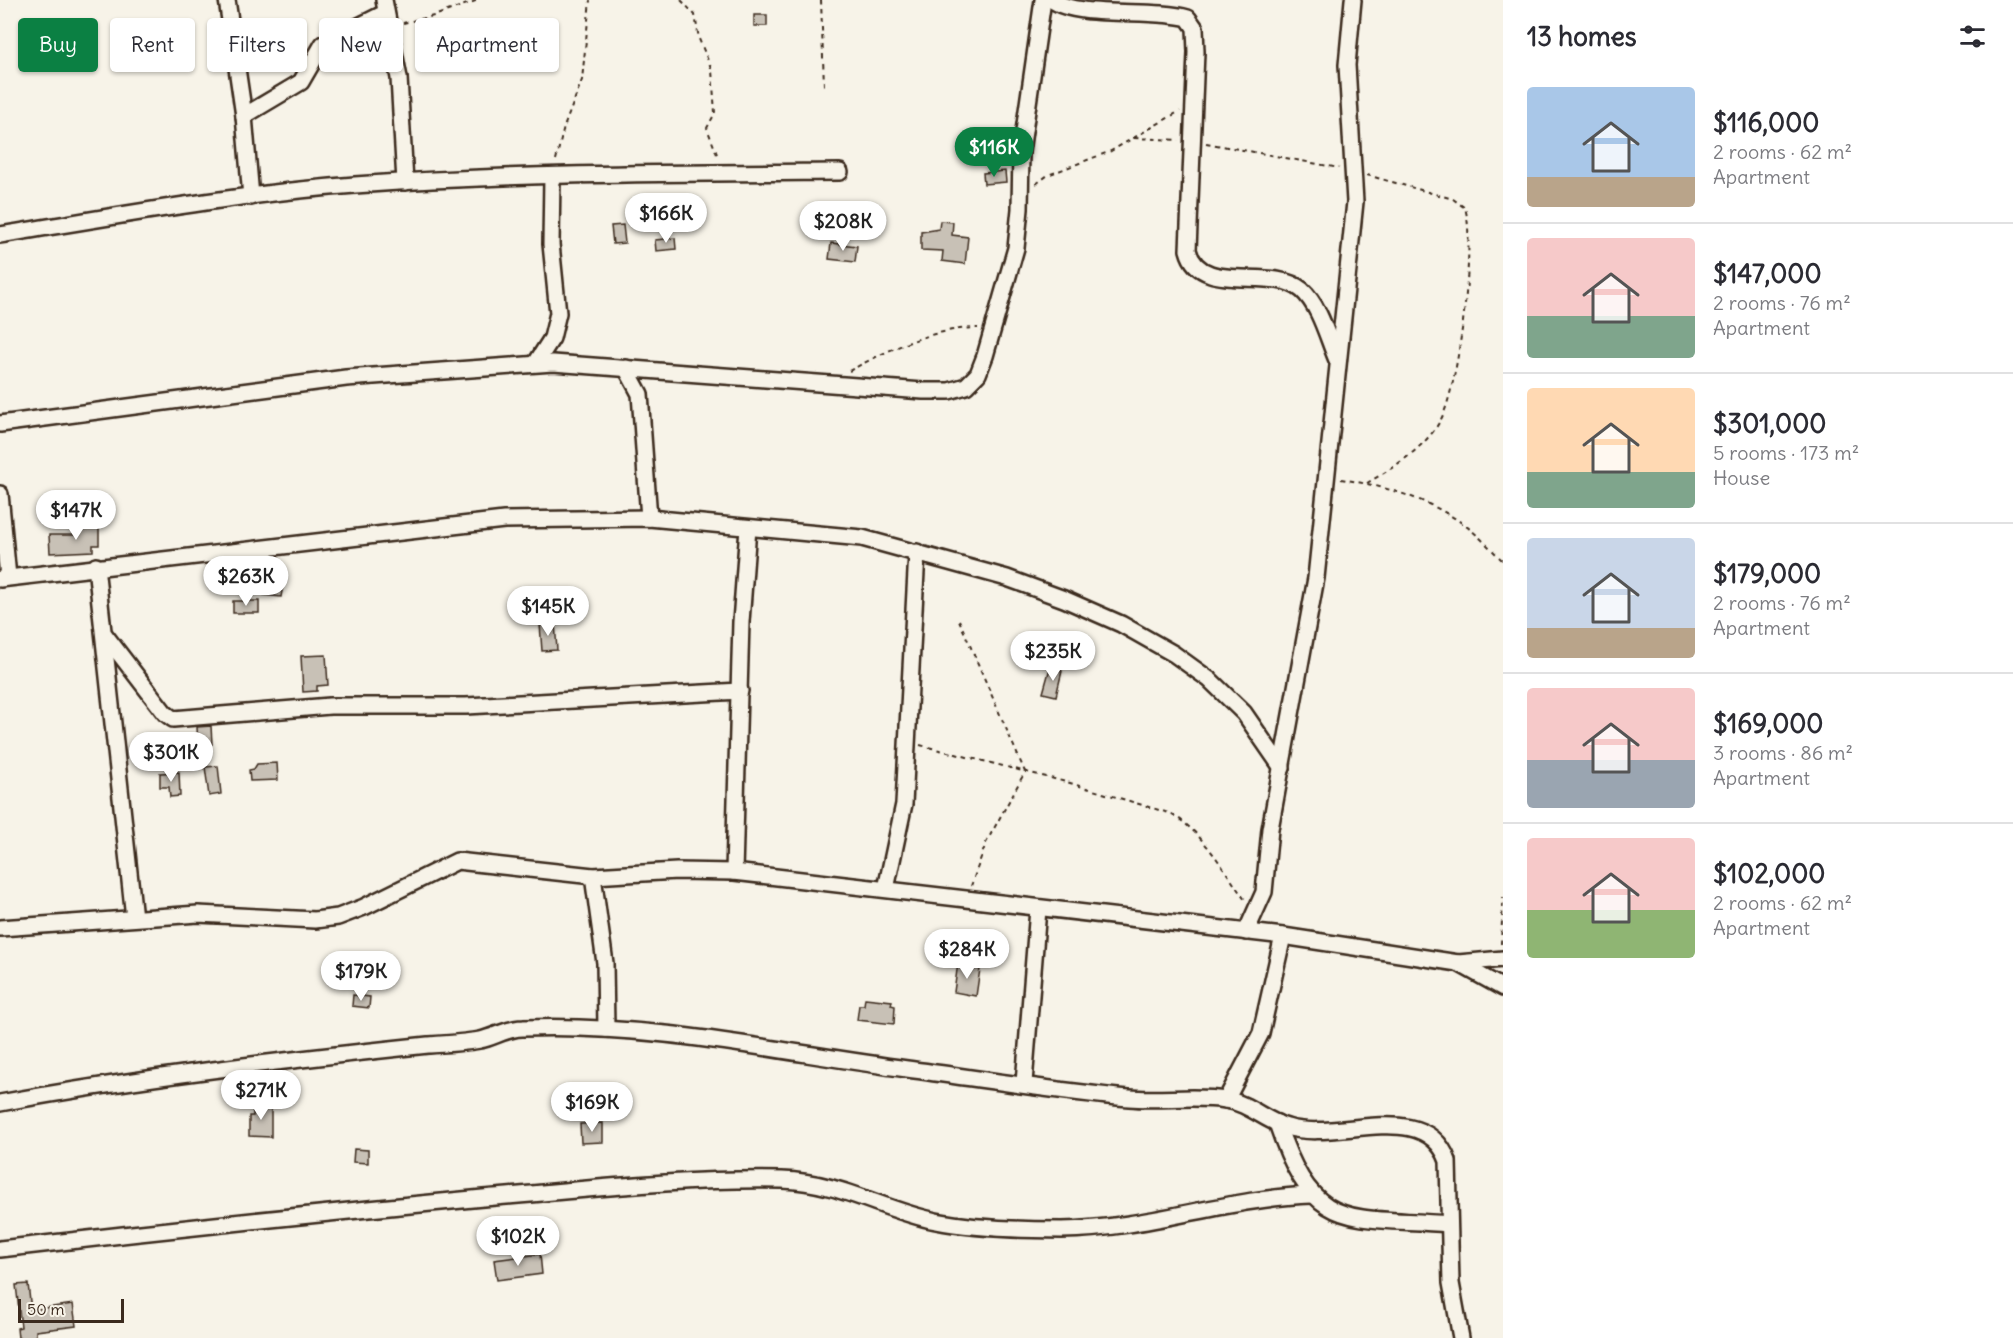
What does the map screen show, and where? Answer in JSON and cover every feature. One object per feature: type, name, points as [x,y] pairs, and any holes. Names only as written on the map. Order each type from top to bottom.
[{"type":"street","points":[[227,0],[244,116],[251,197]]},
{"type":"street","points":[[0,424],[346,378],[536,363],[566,363],[923,391],[962,387],[978,374],[1016,248],[1020,209],[1021,152],[1043,0]]},
{"type":"street","points":[[1052,0],[1062,6],[1173,13],[1188,18],[1195,28],[1194,141],[1188,250],[1191,261],[1202,272],[1227,277],[1289,282],[1303,291],[1318,316],[1338,361]]},
{"type":"street","points":[[1246,932],[1256,915],[1264,892],[1270,829],[1316,578],[1355,202],[1355,171],[1347,65],[1353,0]]},
{"type":"street","points":[[244,116],[301,82],[323,44],[386,13],[399,78],[405,182]]},
{"type":"street","points":[[0,235],[251,197],[405,182],[552,176],[840,172]]},
{"type":"street","points":[[536,363],[552,338],[558,313],[551,244],[552,176]]},
{"type":"street","points":[[626,368],[640,394],[649,518]]},
{"type":"street","points":[[0,494],[4,578],[459,524],[649,518],[862,538],[1007,578],[1064,599],[1121,624],[1174,654],[1210,680],[1244,713],[1282,768]]},
{"type":"street","points":[[734,872],[748,528]]},
{"type":"street","points":[[886,889],[904,804],[916,552]]},
{"type":"street","points":[[96,566],[134,918]]},
{"type":"street","points":[[105,635],[172,719],[330,706],[466,706],[740,691]]},
{"type":"street","points":[[0,928],[198,914],[315,920],[338,917],[374,902],[441,867],[464,861],[593,876],[676,871],[734,872],[1283,936],[1458,963],[1502,959]]},
{"type":"street","points":[[593,876],[606,963],[606,1029]]},
{"type":"street","points":[[1024,1083],[1038,909]]},
{"type":"street","points":[[1226,1100],[1261,1033],[1283,936]]},
{"type":"street","points":[[1458,963],[1503,988]]},
{"type":"street","points":[[0,1103],[109,1085],[478,1040],[518,1028],[606,1029],[702,1038],[907,1069],[1132,1098],[1226,1100],[1244,1105],[1289,1128],[1313,1130],[1406,1126],[1426,1132],[1443,1145],[1448,1161],[1451,1283],[1461,1338]]},
{"type":"street","points":[[1276,1123],[1294,1167],[1312,1195],[1329,1209],[1351,1217],[1448,1224]]},
{"type":"street","points":[[0,1249],[222,1222],[682,1182],[784,1180],[818,1184],[935,1221],[1012,1229],[1108,1227],[1152,1221],[1246,1200],[1312,1195]]},
{"type":"path","points":[[386,13],[434,16],[478,0]]},
{"type":"path","points":[[552,176],[564,127],[582,80],[590,0]]},
{"type":"path","points":[[681,0],[695,15],[699,39],[710,60],[716,105],[715,116],[707,128],[725,173]]},
{"type":"path","points":[[821,0],[824,86]]},
{"type":"path","points":[[1020,209],[1031,190],[1048,175],[1111,151],[1195,102]]},
{"type":"path","points":[[1134,138],[1194,141],[1355,171],[1453,200],[1464,208],[1468,226],[1463,327],[1452,390],[1443,416],[1432,433],[1420,444],[1384,473],[1366,483]]},
{"type":"path","points":[[824,384],[880,354],[909,342],[957,329],[993,328]]},
{"type":"path","points":[[1326,476],[1396,491],[1450,515],[1472,531],[1503,561]]},
{"type":"path","points":[[959,621],[1025,772]]},
{"type":"path","points":[[907,742],[1025,772],[1172,814],[1182,820],[1208,848],[1256,915]]},
{"type":"path","points":[[969,901],[974,873],[986,843],[1025,772]]},
{"type":"path","points":[[1502,959],[1503,897]]},
{"type":"building","points":[[754,15],[767,15],[767,26],[754,26]]},
{"type":"building","points":[[1005,171],[1006,182],[984,184],[983,173]]},
{"type":"building","points":[[940,221],[953,222],[952,235],[968,237],[965,264],[942,261],[943,251],[921,250],[921,232],[939,229]]},
{"type":"building","points":[[623,225],[625,243],[613,244],[611,226]]},
{"type":"building","points":[[675,238],[676,249],[656,251],[655,240]]},
{"type":"building","points":[[831,243],[857,246],[855,262],[829,259]]},
{"type":"building","points":[[86,525],[99,525],[99,545],[93,545],[93,551],[50,553],[49,535],[76,535],[76,529],[86,529]]},
{"type":"building","points":[[266,582],[283,585],[281,597],[264,595]]},
{"type":"building","points":[[233,601],[259,601],[259,613],[233,613]]},
{"type":"building","points":[[555,623],[557,650],[542,651],[540,624]]},
{"type":"building","points":[[326,655],[328,685],[317,686],[317,691],[303,692],[301,656]]},
{"type":"building","points":[[1050,668],[1062,671],[1056,696],[1043,693]]},
{"type":"building","points":[[211,726],[212,744],[198,745],[197,727]]},
{"type":"building","points":[[277,763],[278,780],[250,781],[249,770],[254,769],[257,764]]},
{"type":"building","points":[[218,766],[221,794],[209,796],[205,767]]},
{"type":"building","points":[[179,772],[180,796],[170,797],[169,787],[160,787],[160,773]]},
{"type":"building","points":[[958,963],[973,964],[972,968],[980,969],[976,996],[954,992]]},
{"type":"building","points":[[353,995],[370,997],[369,1008],[352,1006]]},
{"type":"building","points":[[865,998],[892,1001],[891,1005],[895,1006],[894,1024],[857,1020],[859,1005],[864,1005]]},
{"type":"building","points":[[253,1103],[271,1104],[271,1137],[249,1136],[249,1116],[253,1116]]},
{"type":"building","points":[[603,1123],[603,1142],[581,1143],[580,1124]]},
{"type":"building","points":[[354,1149],[368,1150],[368,1163],[353,1162]]},
{"type":"building","points":[[540,1254],[542,1274],[497,1280],[494,1260]]},
{"type":"building","points":[[28,1284],[31,1310],[73,1304],[76,1326],[36,1331],[36,1338],[18,1338],[17,1328],[21,1327],[16,1285]]}]
